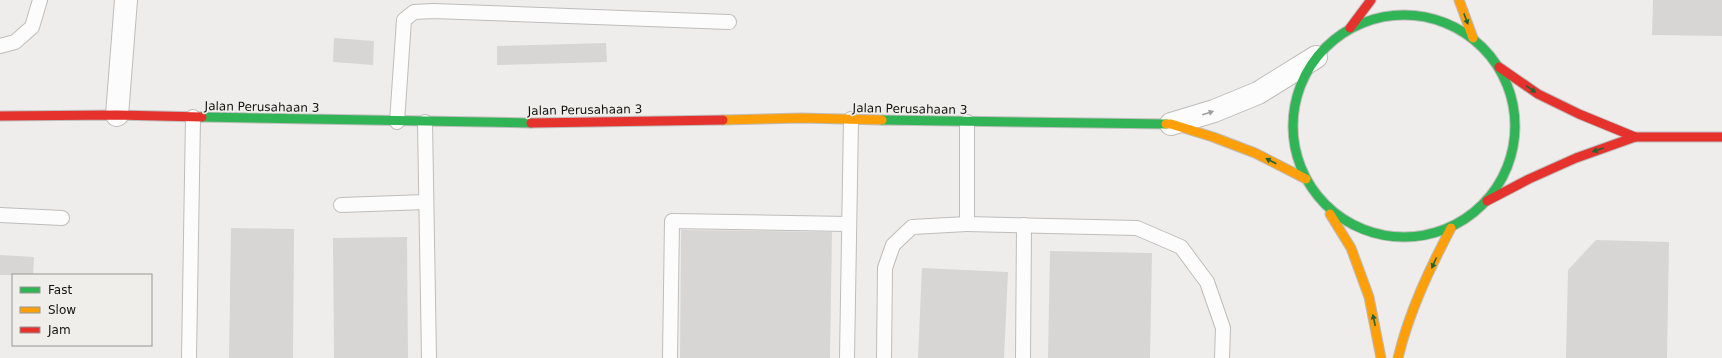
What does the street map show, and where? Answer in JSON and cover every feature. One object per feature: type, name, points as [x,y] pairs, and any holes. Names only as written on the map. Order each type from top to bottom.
[{"type":"street","points":[[117,115],[126,0]]},
{"type":"street","points":[[1171,124],[1214,111],[1258,93],[1316,57],[1349,28],[1371,0]]},
{"type":"street","points":[[1459,0],[1473,38]]},
{"type":"street","points":[[1349,28],[1375,18],[1403,14],[1431,17],[1457,28],[1473,38],[1487,51],[1499,67],[1512,100],[1515,136],[1506,171],[1487,202]]},
{"type":"street","points":[[1316,57],[1300,85],[1293,116],[1295,148],[1306,179],[1351,248],[1370,297],[1381,358]]},
{"type":"street","points":[[1499,67],[1538,94],[1579,114],[1635,137]]},
{"type":"street","name":"Jalan Perusahaan 3","points":[[0,116],[117,115],[501,124],[801,118],[967,122],[1171,124],[1213,137],[1255,153],[1306,179]]},
{"type":"street","points":[[1324,205],[1352,226],[1384,237],[1419,238],[1451,228],[1471,216],[1487,202],[1529,179],[1576,158],[1635,137],[1722,138]]},
{"type":"street","points":[[1398,358],[1418,297],[1451,228]]},
{"type":"lane","points":[[0,46],[16,42],[32,27],[40,0]]},
{"type":"lane","points":[[397,122],[404,20],[414,12],[433,11],[729,22]]},
{"type":"lane","points":[[189,358],[193,117]]},
{"type":"lane","points":[[847,358],[851,119]]},
{"type":"lane","points":[[425,122],[429,358]]},
{"type":"lane","points":[[967,122],[967,224]]},
{"type":"lane","points":[[341,205],[426,202]]},
{"type":"lane","points":[[0,215],[62,218]]},
{"type":"lane","points":[[670,358],[672,221],[849,224]]},
{"type":"lane","points":[[884,358],[885,268],[893,246],[912,227],[967,224],[1137,228],[1181,247],[1207,282],[1223,328],[1222,358]]},
{"type":"lane","points":[[1023,358],[1024,225]]},
{"type":"building","points":[[1653,0],[1722,0],[1722,36],[1652,35]]},
{"type":"building","points":[[334,38],[374,41],[373,65],[333,62]]},
{"type":"building","points":[[606,43],[607,62],[497,65],[497,46]]},
{"type":"building","points":[[231,228],[294,229],[293,358],[229,358]]},
{"type":"building","points":[[681,230],[832,232],[830,358],[680,358]]},
{"type":"building","points":[[407,237],[408,358],[334,358],[333,238]]},
{"type":"building","points":[[1596,240],[1669,242],[1667,358],[1566,358],[1568,270]]},
{"type":"building","points":[[1050,251],[1152,253],[1150,358],[1048,358]]},
{"type":"building","points":[[0,255],[34,257],[33,274],[0,275]]},
{"type":"building","points":[[922,268],[1008,272],[1004,358],[918,358]]},
{"type":"traffic: fast","points":[[1393,15],[1415,15],[1447,23],[1475,40],[1483,47],[1496,64],[1507,83],[1513,104],[1515,126],[1513,148],[1507,169],[1490,197],[1483,205],[1466,218],[1447,229],[1415,237],[1393,237],[1361,229],[1333,212],[1318,197],[1301,169],[1293,137],[1293,115],[1301,83],[1318,55],[1333,40],[1361,23],[1393,15]]},
{"type":"traffic: fast","points":[[202,117],[531,123]]},
{"type":"traffic: fast","points":[[882,120],[1166,124]]},
{"type":"traffic: slow","points":[[1459,0],[1473,38]]},
{"type":"traffic: slow","points":[[723,120],[801,118],[882,120]]},
{"type":"traffic: slow","points":[[1166,124],[1171,124],[1213,137],[1255,153],[1306,179]]},
{"type":"traffic: slow","points":[[1330,214],[1351,248],[1369,297],[1381,358]]},
{"type":"traffic: slow","points":[[1398,358],[1408,324],[1420,292],[1451,228]]},
{"type":"traffic: jam","points":[[1350,28],[1371,0]]},
{"type":"traffic: jam","points":[[1499,67],[1538,94],[1579,114],[1635,137]]},
{"type":"traffic: jam","points":[[0,116],[117,115],[202,117]]},
{"type":"traffic: jam","points":[[531,123],[723,120]]},
{"type":"traffic: jam","points":[[1487,201],[1529,179],[1576,158],[1635,137],[1722,137]]}]
